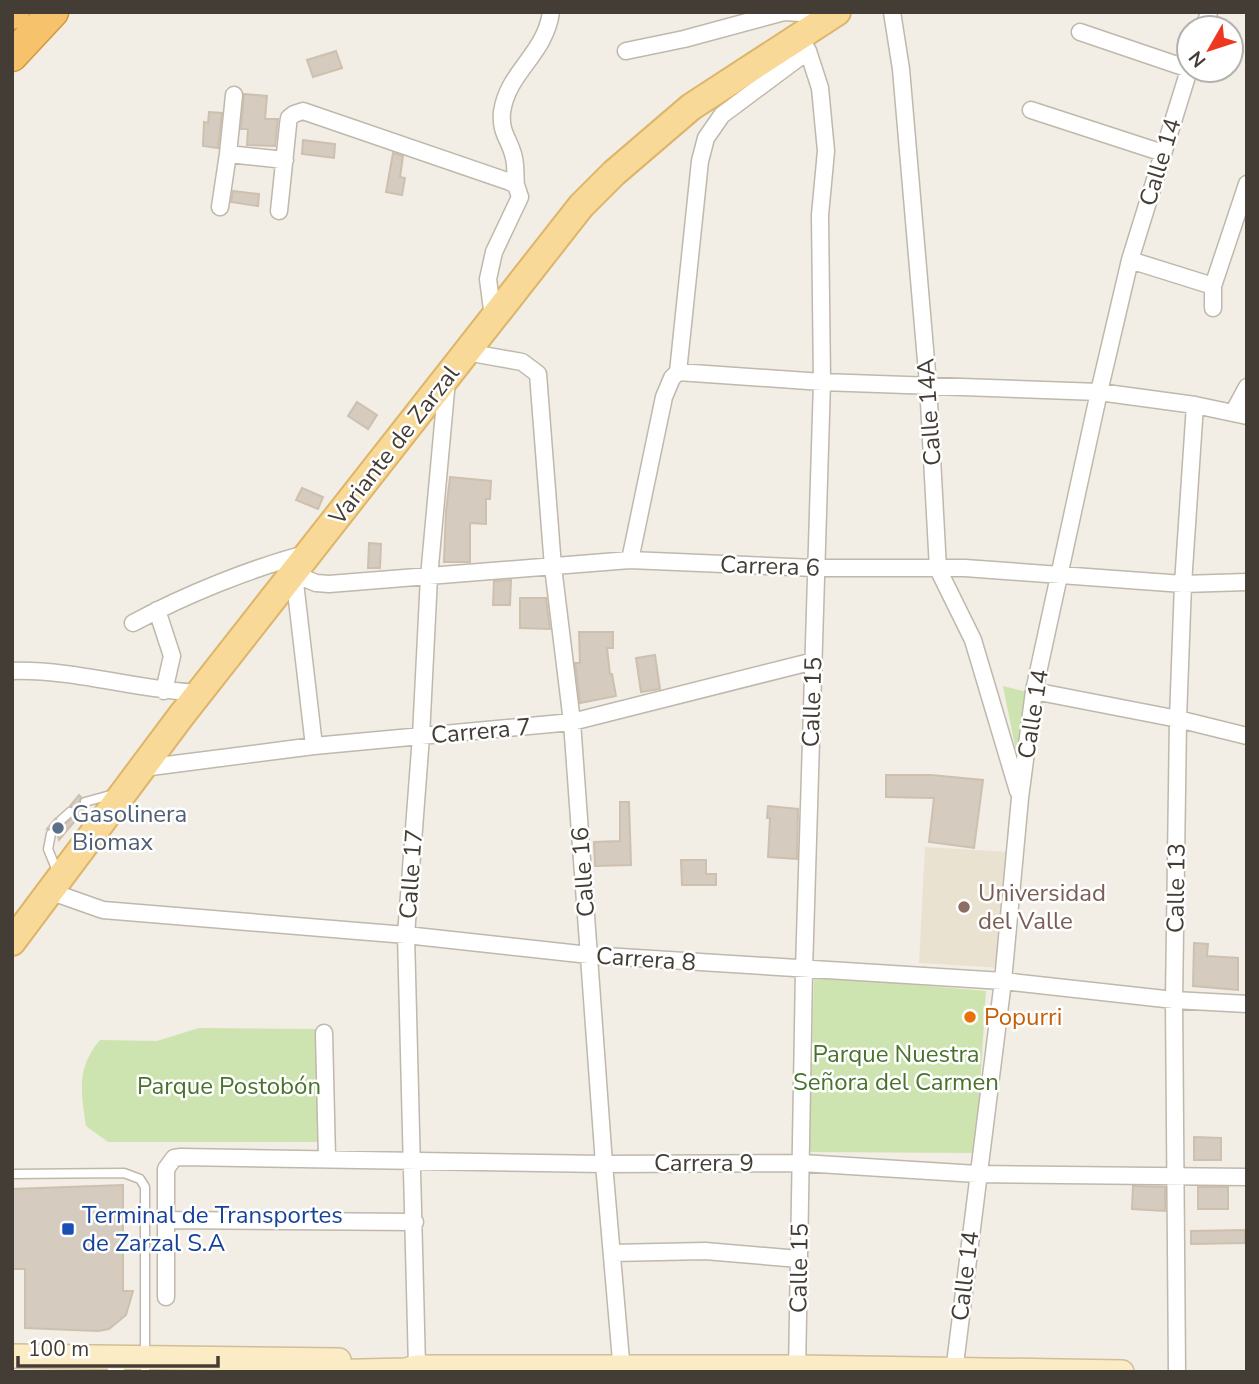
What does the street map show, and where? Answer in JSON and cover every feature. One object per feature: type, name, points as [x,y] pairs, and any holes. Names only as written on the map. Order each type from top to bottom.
[{"type":"highway","points":[[12,56],[54,12]]},
{"type":"main road","name":"Variante de Zarzal","points":[[12,942],[200,693],[581,206],[614,173],[691,107],[804,43],[830,17]]},
{"type":"street","points":[[493,317],[488,279],[494,252],[520,197],[514,159],[502,130],[504,101],[509,85],[542,45],[551,12]]},
{"type":"street","points":[[626,51],[784,12],[830,17]]},
{"type":"street","name":"Calle 14A","points":[[892,12],[901,69],[928,384],[939,569],[973,640],[1020,798]]},
{"type":"street","points":[[1080,32],[1175,65]]},
{"type":"street","points":[[630,560],[664,397],[672,378],[678,372],[700,161],[706,138],[722,115],[804,43]]},
{"type":"street","name":"Calle 15","points":[[798,1369],[804,970],[821,382],[820,215],[826,151],[820,88],[804,43]]},
{"type":"street","name":"Calle 14","points":[[954,1370],[1003,981],[1020,798],[1034,691],[1130,260],[1185,84]]},
{"type":"street","points":[[220,207],[234,95]]},
{"type":"street","points":[[1031,110],[1163,153]]},
{"type":"street","points":[[279,211],[289,118],[303,111],[516,185]]},
{"type":"street","points":[[228,153],[285,160]]},
{"type":"street","points":[[1213,308],[1213,286],[1247,184]]},
{"type":"street","points":[[1130,260],[1213,286]]},
{"type":"street","name":"Calle 16","points":[[466,352],[522,362],[538,374],[553,567],[572,722],[622,1370]]},
{"type":"street","points":[[678,372],[821,382],[1099,392],[1240,414],[1247,387]]},
{"type":"street","name":"Calle 17","points":[[418,1369],[406,935],[421,736],[429,577],[447,377]]},
{"type":"street","name":"Calle 13","points":[[1177,1372],[1174,1000],[1178,719],[1183,584],[1195,405]]},
{"type":"street","points":[[132,623],[157,610],[280,561],[311,553]]},
{"type":"street","name":"Carrera 6","points":[[294,574],[316,583],[329,584],[630,560],[814,568],[965,568],[1183,584],[1247,582]]},
{"type":"street","points":[[294,574],[314,746]]},
{"type":"street","points":[[157,610],[172,656],[164,691]]},
{"type":"street","name":"Carrera 7","points":[[143,768],[314,746],[572,722],[814,661]]},
{"type":"street","points":[[12,671],[89,677],[164,691],[200,693]]},
{"type":"street","points":[[1034,691],[1178,719],[1247,736]]},
{"type":"street","name":"Carrera 8","points":[[55,885],[103,909],[406,935],[589,956],[1003,981],[1174,1000],[1247,1004]]},
{"type":"street","points":[[324,1033],[327,1159]]},
{"type":"street","name":"Carrera 9","points":[[167,1220],[166,1168],[174,1158],[181,1157],[604,1164],[802,1163],[977,1174],[1247,1177]]},
{"type":"street","points":[[166,1297],[167,1220],[415,1222]]},
{"type":"street","points":[[612,1253],[705,1251],[799,1259]]},
{"type":"street","points":[[12,1356],[58,1366],[116,1371],[145,1363]]},
{"type":"street","points":[[175,1366],[406,1360],[418,1369]]},
{"type":"street","points":[[12,1369],[145,1363],[285,1372]]},
{"type":"street","points":[[320,1372],[418,1369],[798,1369],[1122,1372]]},
{"type":"lane","points":[[85,802],[103,795],[124,793]]},
{"type":"lane","points":[[61,820],[70,812]]},
{"type":"lane","points":[[51,834],[48,849],[55,885]]},
{"type":"lane","points":[[12,1174],[124,1173],[140,1179],[145,1188],[145,1363]]},
{"type":"shaded area","name":"Universidad del Valle","points":[[925,847],[1009,852],[1002,968],[919,963]]},
{"type":"green space","points":[[1003,686],[1027,692],[1016,751]]},
{"type":"green space","name":"Parque Nuestra Señora del Carmen","points":[[814,976],[986,991],[976,1153],[809,1152]]},
{"type":"green space","name":"Parque Postobón","points":[[199,1028],[317,1029],[317,1142],[108,1142],[86,1126],[82,1080],[87,1060],[100,1040],[157,1041]]},
{"type":"building","points":[[336,51],[342,68],[313,77],[307,60]]},
{"type":"building","points":[[244,94],[267,96],[265,119],[278,119],[275,146],[247,145],[248,129],[241,129]]},
{"type":"building","points":[[209,112],[222,113],[218,148],[203,146],[204,122],[208,123]]},
{"type":"building","points":[[303,140],[335,144],[334,158],[302,154]]},
{"type":"building","points":[[393,153],[403,156],[400,177],[405,178],[402,195],[386,192]]},
{"type":"building","points":[[233,191],[259,194],[258,206],[231,202]]},
{"type":"building","points":[[357,402],[377,415],[368,429],[348,416]]},
{"type":"building","points":[[450,477],[491,481],[490,499],[486,499],[486,524],[470,523],[470,562],[444,562]]},
{"type":"building","points":[[302,488],[323,497],[318,509],[296,500]]},
{"type":"building","points":[[369,543],[381,544],[380,568],[368,568]]},
{"type":"building","points":[[511,580],[510,605],[493,605],[494,581]]},
{"type":"building","points":[[520,598],[546,598],[550,629],[520,628]]},
{"type":"building","points":[[579,632],[613,632],[613,648],[607,648],[616,696],[580,703],[575,663],[580,663]]},
{"type":"building","points":[[655,655],[660,689],[641,692],[636,658]]},
{"type":"building","points":[[886,775],[931,775],[983,780],[974,848],[929,842],[934,798],[886,797]]},
{"type":"building","points":[[79,795],[79,804],[86,808],[59,840],[56,830],[47,829],[55,819],[57,825],[62,826],[74,817],[76,810],[70,806]]},
{"type":"building","points":[[620,802],[629,802],[631,865],[595,866],[594,842],[620,841]]},
{"type":"building","points":[[768,806],[798,809],[797,859],[768,857]]},
{"type":"building","points":[[681,860],[706,860],[706,874],[716,874],[716,885],[682,885]]},
{"type":"building","points":[[1194,943],[1208,944],[1207,956],[1238,958],[1238,990],[1193,986]]},
{"type":"building","points":[[1194,1137],[1221,1138],[1221,1160],[1194,1160]]},
{"type":"building","name":"Terminal de Transportes de Zarzal S.A","points":[[123,1185],[123,1291],[133,1291],[126,1315],[109,1329],[98,1331],[25,1328],[25,1269],[12,1269],[12,1189]]},
{"type":"building","points":[[1133,1186],[1165,1187],[1165,1211],[1132,1209]]},
{"type":"building","points":[[1198,1187],[1228,1187],[1228,1209],[1198,1209]]},
{"type":"building","points":[[1245,1230],[1245,1243],[1191,1244],[1191,1231]]},
{"type":"place","name":"Gasolinera Biomax","points":[[58,828]]},
{"type":"place","name":"Universidad del Valle","points":[[964,907]]},
{"type":"place","name":"Popurri","points":[[970,1017]]},
{"type":"place","name":"Terminal de Transportes de Zarzal S.A","points":[[68,1229]]}]
